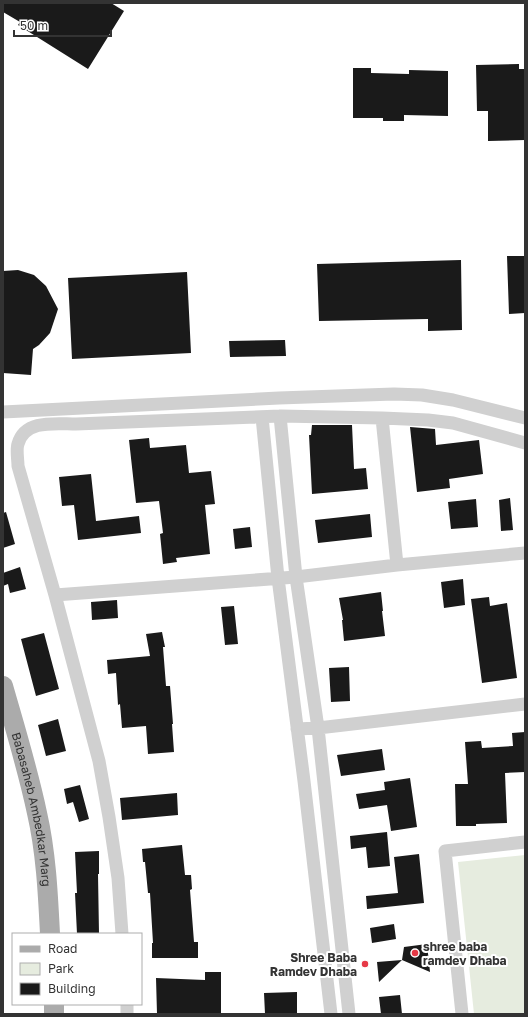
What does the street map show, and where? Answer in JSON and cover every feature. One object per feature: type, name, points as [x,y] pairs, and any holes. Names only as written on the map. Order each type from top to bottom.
[{"type":"main road","name":"Babasaheb Ambedkar Marg","points":[[3,686],[38,813],[44,855],[50,933]]},
{"type":"street","points":[[3,412],[279,398],[394,394],[422,395],[452,400],[525,418]]},
{"type":"street","points":[[280,416],[296,577],[318,728],[348,1014]]},
{"type":"street","points":[[122,933],[118,878],[99,761],[55,596],[18,466],[17,444],[23,434],[33,426],[49,424],[280,416],[428,420],[453,423],[525,443]]},
{"type":"street","points":[[262,417],[278,578],[331,1014]]},
{"type":"street","points":[[382,418],[397,566]]},
{"type":"street","points":[[55,596],[296,577],[525,553]]},
{"type":"street","points":[[297,729],[318,728],[525,704]]},
{"type":"street","points":[[462,1014],[445,851],[525,842]]},
{"type":"green space","points":[[525,855],[525,1014],[474,1014],[458,862]]},
{"type":"building","points":[[3,3],[111,3],[124,11],[88,69],[18,25],[20,22],[3,12]]},
{"type":"building","points":[[519,64],[519,69],[525,69],[525,140],[488,141],[488,111],[477,111],[476,65]]},
{"type":"building","points":[[353,68],[371,68],[371,73],[409,74],[409,70],[448,71],[448,116],[404,115],[404,121],[383,121],[383,118],[353,118]]},
{"type":"building","points":[[507,256],[525,256],[525,313],[509,314]]},
{"type":"building","points":[[461,260],[462,330],[428,331],[428,319],[319,321],[317,264]]},
{"type":"building","points":[[18,270],[34,275],[46,286],[58,309],[50,333],[33,349],[31,375],[3,373],[3,271]]},
{"type":"building","points":[[187,272],[191,353],[72,359],[68,278]]},
{"type":"building","points":[[285,340],[286,356],[230,357],[229,341]]},
{"type":"building","points":[[312,425],[352,425],[354,469],[366,468],[368,489],[312,494],[309,435],[311,435]]},
{"type":"building","points":[[410,427],[435,429],[436,445],[479,440],[483,474],[449,479],[450,488],[417,492]]},
{"type":"building","points":[[149,438],[150,448],[186,445],[189,473],[211,471],[215,504],[205,505],[210,554],[176,558],[177,562],[163,564],[160,534],[163,533],[159,501],[136,503],[129,440]]},
{"type":"building","points":[[91,474],[96,521],[139,516],[141,533],[78,540],[74,505],[62,506],[59,477]]},
{"type":"building","points":[[510,498],[513,530],[501,531],[499,500]]},
{"type":"building","points":[[476,499],[478,527],[451,529],[448,502]]},
{"type":"building","points":[[6,512],[15,544],[3,548],[3,513]]},
{"type":"building","points":[[370,514],[372,537],[318,543],[315,520]]},
{"type":"building","points":[[250,527],[252,547],[235,549],[233,529]]},
{"type":"building","points":[[20,567],[26,589],[10,593],[8,584],[3,586],[3,573]]},
{"type":"building","points":[[463,579],[465,605],[444,608],[441,582]]},
{"type":"building","points":[[381,592],[385,636],[344,641],[343,620],[339,598]]},
{"type":"building","points":[[489,597],[490,606],[507,603],[517,678],[482,683],[471,599]]},
{"type":"building","points":[[117,600],[118,618],[92,620],[91,602]]},
{"type":"building","points":[[234,606],[238,644],[225,645],[221,607]]},
{"type":"building","points":[[162,632],[165,647],[163,647],[166,686],[170,686],[174,752],[148,754],[146,726],[122,728],[120,704],[118,705],[116,673],[108,674],[107,660],[150,656],[146,634]]},
{"type":"building","points":[[44,633],[59,689],[36,696],[21,639]]},
{"type":"building","points":[[349,667],[350,701],[331,702],[329,668]]},
{"type":"building","points":[[58,719],[66,751],[46,756],[38,725]]},
{"type":"building","points":[[525,732],[525,772],[505,773],[507,823],[456,826],[455,784],[468,784],[465,742],[481,741],[482,748],[513,746],[512,733]]},
{"type":"building","points":[[382,749],[385,770],[341,776],[337,755]]},
{"type":"building","points":[[410,778],[417,827],[391,831],[387,805],[359,809],[356,794],[385,790],[384,782]]},
{"type":"building","points":[[80,785],[89,819],[79,822],[73,802],[67,804],[64,789]]},
{"type":"building","points":[[177,793],[178,815],[122,820],[120,798]]},
{"type":"building","points":[[387,832],[390,866],[368,868],[366,847],[351,849],[350,836]]},
{"type":"building","points":[[182,845],[185,875],[191,875],[192,889],[190,890],[194,942],[198,942],[198,958],[152,958],[153,943],[150,893],[148,893],[145,862],[143,862],[142,849]]},
{"type":"building","points":[[99,851],[99,933],[77,933],[75,852]]},
{"type":"building","points":[[419,854],[424,903],[367,909],[366,896],[398,893],[394,857]]},
{"type":"building","points":[[394,924],[396,939],[372,943],[370,928]]},
{"type":"building","name":"shree baba ramdev Dhaba","points":[[427,944],[430,972],[402,960],[404,947]]},
{"type":"building","points":[[402,960],[379,982],[377,962]]},
{"type":"building","points":[[205,972],[221,972],[221,1014],[157,1014],[156,978],[205,980]]},
{"type":"building","points":[[297,992],[297,1013],[265,1014],[264,993]]},
{"type":"building","points":[[400,995],[402,1014],[381,1014],[379,997]]},
{"type":"place","name":"shree baba ramdev Dhaba","points":[[415,953]]},
{"type":"place","name":"Shree Baba Ramdev Dhaba","points":[[365,964]]}]
